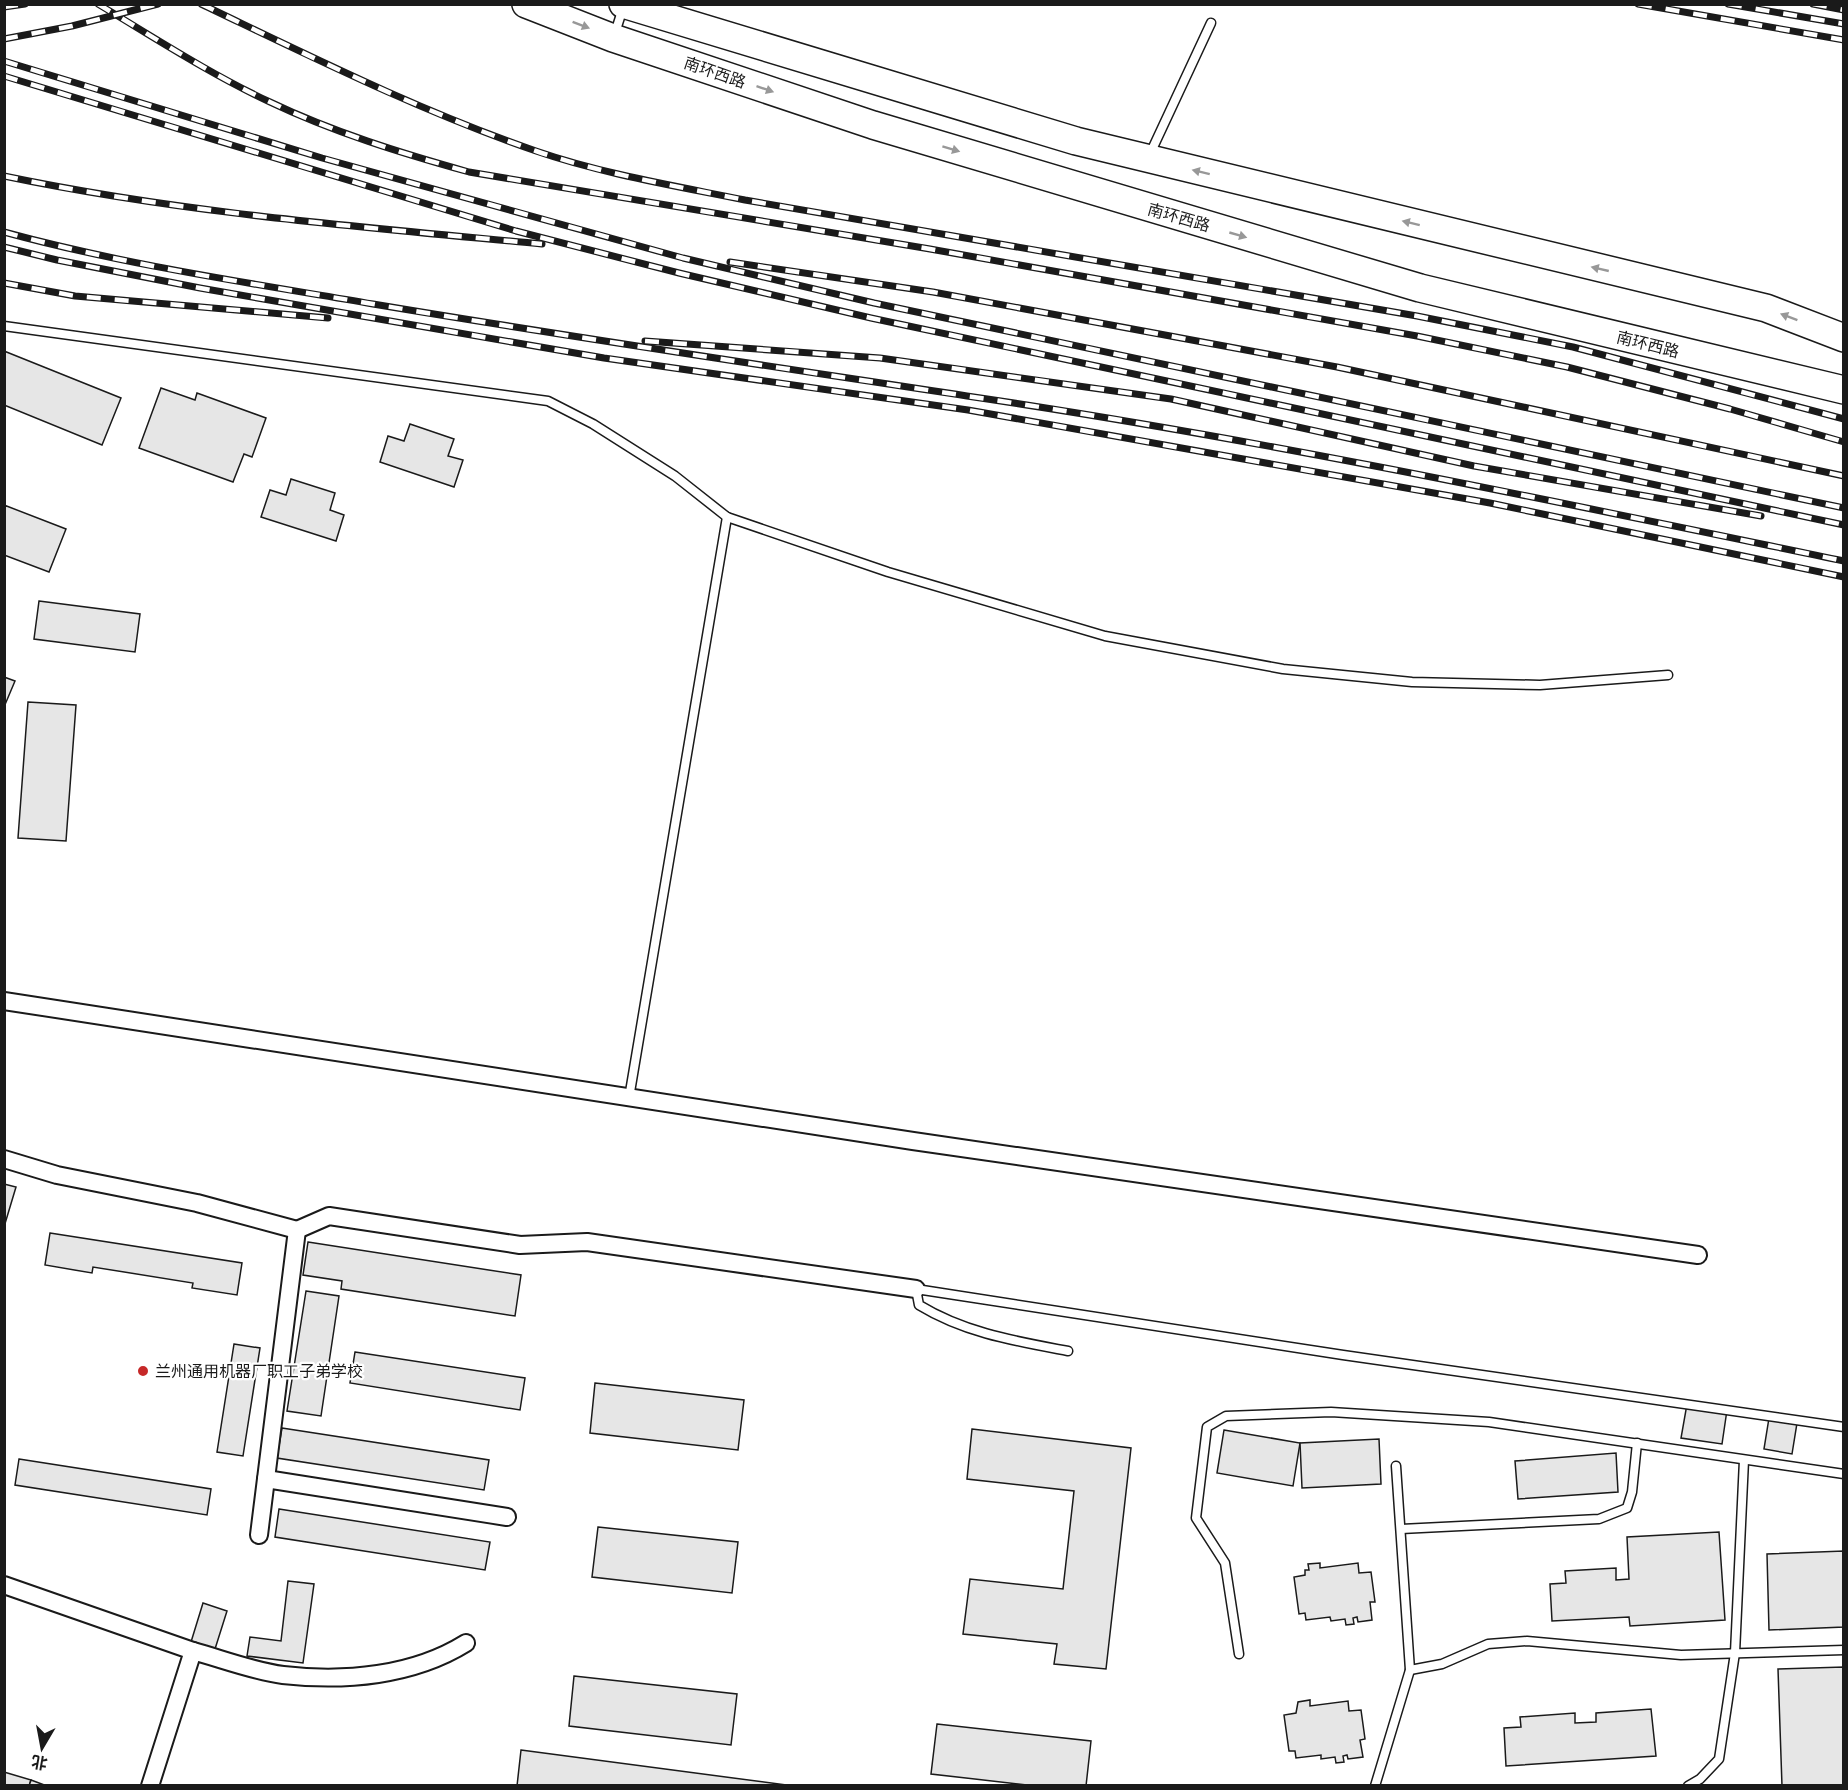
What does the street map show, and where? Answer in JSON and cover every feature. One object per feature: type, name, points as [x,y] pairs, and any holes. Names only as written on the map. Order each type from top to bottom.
[{"type":"highway","name":"南环西路","points":[[526,4],[613,38],[873,125],[1420,288],[1844,390]]},
{"type":"highway","points":[[624,5],[1076,141],[1766,308],[1844,338]]},
{"type":"street","points":[[4,1001],[629,1098],[1698,1255]]},
{"type":"street","points":[[4,1159],[57,1175],[197,1203],[297,1230],[329,1216],[520,1245],[587,1242],[916,1288]]},
{"type":"street","points":[[259,1536],[297,1230]]},
{"type":"street","points":[[266,1479],[507,1517]]},
{"type":"street","points":[[4,1585],[193,1651],[282,1675],[360,1678],[441,1659],[466,1643]]},
{"type":"street","points":[[150,1785],[193,1651]]},
{"type":"lane","points":[[613,38],[624,5]]},
{"type":"lane","points":[[1147,159],[1210,23]]},
{"type":"lane","points":[[4,326],[548,401],[593,424],[675,476],[727,517],[888,572],[1105,636],[1223,660],[1347,677],[1476,685],[1540,685],[1668,675]]},
{"type":"lane","points":[[629,1098],[727,517]]},
{"type":"lane","points":[[1068,1351],[979,1334],[943,1320],[918,1305],[916,1288],[1355,1357],[1844,1427]]},
{"type":"lane","points":[[1239,1654],[1225,1563],[1196,1518],[1207,1427],[1226,1416],[1331,1412],[1489,1422],[1844,1474]]},
{"type":"lane","points":[[1401,1529],[1599,1519],[1627,1508],[1632,1492],[1637,1443]]},
{"type":"lane","points":[[1688,1785],[1700,1779],[1719,1759],[1735,1653],[1744,1460]]},
{"type":"lane","points":[[1375,1785],[1410,1670],[1396,1466]]},
{"type":"lane","points":[[1410,1670],[1442,1664],[1488,1644],[1527,1641],[1681,1655],[1844,1650]]},
{"type":"building","points":[[4,351],[121,398],[102,445],[4,405]]},
{"type":"building","points":[[161,388],[195,400],[197,393],[266,418],[252,457],[244,454],[233,482],[139,448]]},
{"type":"building","points":[[410,424],[454,439],[448,456],[463,460],[454,487],[380,462],[388,436],[404,441]]},
{"type":"building","points":[[291,479],[335,493],[330,510],[344,515],[336,541],[261,517],[270,490],[286,495]]},
{"type":"building","points":[[4,505],[66,529],[49,572],[4,555]]},
{"type":"building","points":[[39,601],[140,614],[135,652],[34,639]]},
{"type":"building","points":[[4,677],[15,681],[4,707]]},
{"type":"building","points":[[28,702],[76,705],[66,841],[18,838]]},
{"type":"building","points":[[4,1184],[16,1187],[4,1227]]},
{"type":"building","points":[[50,1233],[242,1263],[237,1295],[192,1288],[193,1283],[93,1267],[92,1273],[45,1265]]},
{"type":"building","points":[[308,1242],[521,1275],[515,1316],[341,1289],[342,1281],[303,1275]]},
{"type":"building","points":[[306,1291],[339,1296],[321,1416],[287,1411]]},
{"type":"building","points":[[234,1344],[260,1348],[243,1456],[217,1452]]},
{"type":"building","points":[[355,1352],[525,1378],[520,1410],[350,1383]]},
{"type":"building","points":[[595,1383],[744,1400],[738,1450],[590,1433]]},
{"type":"building","points":[[1687,1404],[1727,1410],[1722,1444],[1681,1438]]},
{"type":"building","points":[[1769,1418],[1797,1423],[1792,1454],[1764,1449]]},
{"type":"building","points":[[282,1428],[489,1460],[484,1490],[277,1458]]},
{"type":"building","points":[[972,1429],[1131,1448],[1106,1669],[1054,1664],[1057,1644],[963,1634],[970,1579],[1063,1589],[1074,1491],[967,1479]]},
{"type":"building","points":[[1224,1430],[1300,1443],[1293,1486],[1217,1473]]},
{"type":"building","points":[[1379,1439],[1381,1484],[1302,1488],[1300,1443]]},
{"type":"building","points":[[1616,1453],[1618,1492],[1518,1499],[1515,1461]]},
{"type":"building","points":[[19,1459],[211,1489],[207,1515],[15,1485]]},
{"type":"building","points":[[279,1509],[490,1542],[485,1570],[275,1537]]},
{"type":"building","points":[[598,1527],[738,1542],[732,1593],[592,1577]]},
{"type":"building","points":[[1719,1532],[1725,1620],[1630,1626],[1629,1617],[1552,1621],[1550,1584],[1566,1583],[1565,1571],[1616,1568],[1616,1580],[1629,1579],[1627,1537]]},
{"type":"building","points":[[1844,1551],[1844,1627],[1769,1630],[1767,1554]]},
{"type":"building","points":[[1320,1563],[1320,1568],[1358,1563],[1359,1573],[1371,1572],[1375,1602],[1370,1602],[1372,1620],[1358,1622],[1357,1617],[1353,1618],[1354,1624],[1346,1625],[1345,1619],[1331,1621],[1330,1617],[1306,1620],[1305,1613],[1299,1614],[1294,1577],[1305,1575],[1305,1570],[1309,1570],[1308,1564]]},
{"type":"building","points":[[288,1581],[314,1584],[303,1663],[247,1656],[250,1637],[281,1641]]},
{"type":"building","points":[[203,1603],[227,1611],[215,1649],[191,1642]]},
{"type":"building","points":[[1844,1667],[1844,1785],[1782,1786],[1778,1669]]},
{"type":"building","points":[[574,1676],[737,1694],[731,1745],[569,1726]]},
{"type":"building","points":[[1310,1700],[1310,1706],[1348,1701],[1349,1711],[1361,1710],[1365,1739],[1360,1740],[1363,1757],[1348,1759],[1347,1755],[1343,1756],[1344,1762],[1336,1763],[1335,1757],[1321,1759],[1321,1755],[1296,1758],[1295,1751],[1289,1751],[1284,1715],[1296,1713],[1298,1702]]},
{"type":"building","points":[[1651,1709],[1656,1756],[1506,1766],[1504,1728],[1521,1727],[1520,1717],[1575,1713],[1575,1723],[1596,1722],[1596,1713]]},
{"type":"building","points":[[937,1724],[1091,1741],[1086,1786],[1036,1786],[931,1774]]},
{"type":"building","points":[[521,1750],[794,1786],[517,1786]]},
{"type":"building","points":[[4,1772],[31,1780],[29,1786],[4,1786]]},
{"type":"building","points":[[31,1780],[47,1786],[29,1786]]},
{"type":"railway","points":[[4,7],[25,4]]},
{"type":"railway","points":[[98,4],[226,80],[294,113],[368,141],[469,172],[930,249],[1417,336],[1567,367],[1730,409],[1844,442]]},
{"type":"railway","points":[[4,39],[72,26],[158,4]]},
{"type":"railway","points":[[201,4],[450,119],[536,151],[587,166],[745,200],[1417,316],[1573,347],[1844,419]]},
{"type":"railway","points":[[1638,4],[1844,40]]},
{"type":"railway","points":[[1728,4],[1844,24]]},
{"type":"railway","points":[[1813,4],[1844,10]]},
{"type":"railway","points":[[4,61],[322,158],[683,258],[874,303],[1844,508]]},
{"type":"railway","points":[[4,76],[516,231],[679,273],[871,318],[1844,525]]},
{"type":"railway","points":[[4,176],[138,200],[272,218],[542,244]]},
{"type":"railway","points":[[4,232],[141,264],[280,289],[1187,431],[1407,472],[1844,561]]},
{"type":"railway","points":[[4,247],[57,260],[200,288],[604,358],[968,410],[1490,503],[1844,577]]},
{"type":"railway","points":[[730,262],[933,292],[1337,367],[1844,476]]},
{"type":"railway","points":[[4,283],[75,296],[328,318]]},
{"type":"railway","points":[[645,341],[880,358],[1171,399],[1474,466],[1761,516]]},
{"type":"place","name":"兰州通用机器厂职工子弟学校","points":[[143,1371]]}]
